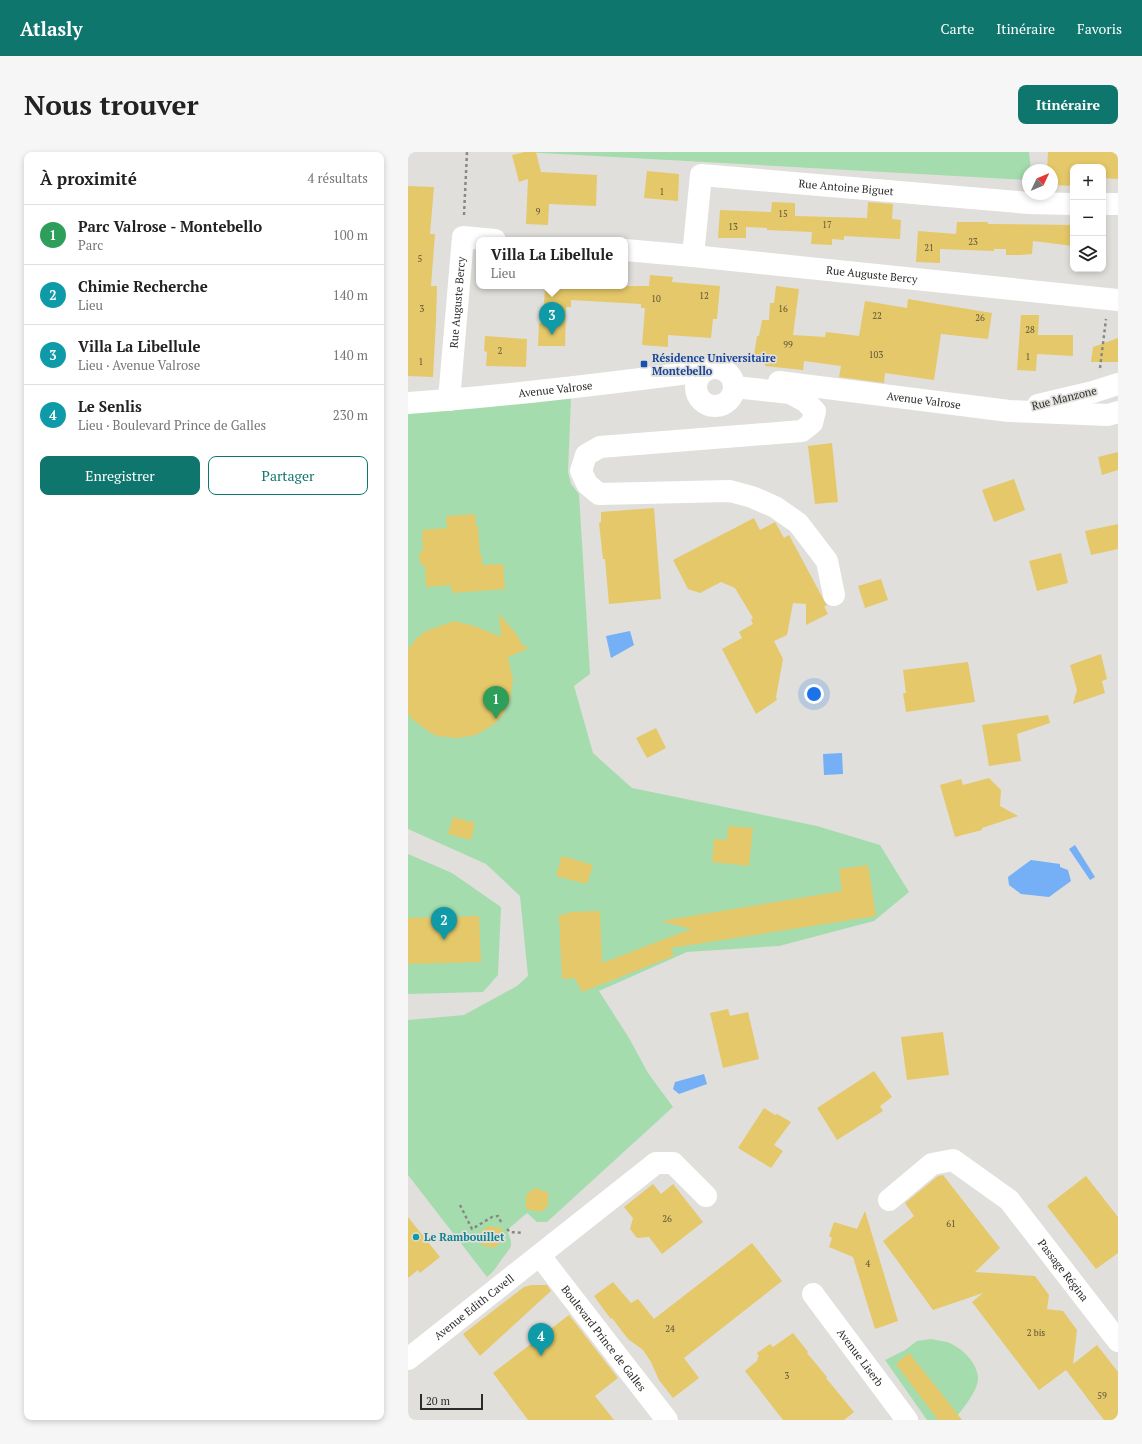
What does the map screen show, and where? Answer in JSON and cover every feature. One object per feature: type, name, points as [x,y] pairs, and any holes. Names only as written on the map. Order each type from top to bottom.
[{"type":"street","name":"Rue Antoine Biguet","points":[[693,256],[701,175],[1021,202],[1070,204]]},
{"type":"street","points":[[1106,204],[1118,204]]},
{"type":"street","points":[[463,237],[476,238]]},
{"type":"street","name":"Rue Auguste Bercy","points":[[449,400],[463,237]]},
{"type":"street","name":"Rue Auguste Bercy","points":[[628,250],[1113,299]]},
{"type":"street","name":"Avenue Valrose","points":[[408,403],[449,400],[703,372],[708,368],[721,368],[727,371],[733,382],[1010,411],[1108,415],[1118,412]]},
{"type":"street","points":[[703,372],[699,376],[696,383],[696,390],[698,396],[708,404],[714,406],[726,403],[733,394],[733,382],[790,393],[805,401],[815,411],[812,423],[802,430],[600,447],[586,455],[581,471],[587,484],[599,494],[730,491],[752,496],[774,507],[798,523],[827,562],[834,595]]},
{"type":"street","name":"Rue Manzone","points":[[1010,411],[1093,392],[1118,384]]},
{"type":"street","name":"Passage Régina","points":[[889,1200],[932,1164],[953,1160],[1009,1200],[1118,1341]]},
{"type":"street","name":"Avenue Edith Cavell","points":[[408,1359],[656,1163],[672,1163],[706,1196]]},
{"type":"street","name":"Boulevard Prince de Galles","points":[[540,1256],[667,1420]]},
{"type":"street","name":"Avenue Liserb","points":[[813,1294],[907,1420]]},
{"type":"path","points":[[463,237],[467,152]]},
{"type":"path","points":[[1100,368],[1113,299]]},
{"type":"path","points":[[460,1205],[472,1229],[492,1217],[498,1216],[501,1222]]},
{"type":"path","points":[[507,1229],[510,1232],[523,1233]]},
{"type":"green space","points":[[523,152],[1029,152],[1030,164],[1022,164],[1022,180]]},
{"type":"green space","points":[[571,398],[568,472],[571,484],[579,494],[590,674],[574,686],[593,753],[632,788],[817,826],[880,845],[909,892],[874,921],[779,946],[687,952],[599,991],[629,1038],[648,1073],[673,1107],[547,1222],[537,1222],[527,1213],[507,1230],[511,1240],[510,1249],[487,1277],[408,1175],[408,1020],[464,1015],[517,986],[528,976],[520,896],[486,864],[408,829],[408,410]]},
{"type":"green space","points":[[408,854],[452,873],[501,907],[498,975],[483,992],[408,994]]},
{"type":"green space","points":[[931,1339],[947,1342],[958,1347],[975,1366],[977,1371],[978,1382],[976,1388],[954,1420],[927,1420],[885,1360],[905,1350],[917,1341]]},
{"type":"water","points":[[630,631],[634,645],[611,658],[606,636]]},
{"type":"water","points":[[842,753],[843,774],[824,775],[823,754]]},
{"type":"water","points":[[1075,845],[1095,877],[1090,880],[1069,849]]},
{"type":"water","points":[[1031,860],[1060,864],[1060,867],[1068,870],[1071,881],[1049,897],[1021,894],[1009,885],[1008,877]]},
{"type":"water","points":[[704,1074],[707,1084],[679,1094],[673,1089],[675,1082]]},
{"type":"building","points":[[525,152],[536,152],[541,172],[597,175],[596,206],[549,204],[548,225],[526,224],[528,179],[519,182],[512,155]]},
{"type":"building","points":[[1048,152],[1118,152],[1118,179],[1106,178],[1106,164],[1070,164],[1070,186],[1058,185],[1058,164],[1047,164]]},
{"type":"building","points":[[647,171],[679,174],[678,201],[644,198]]},
{"type":"building","points":[[408,186],[434,187],[430,234],[435,234],[431,286],[437,286],[433,377],[408,376]]},
{"type":"building","points":[[772,202],[795,203],[795,216],[867,218],[868,202],[893,204],[892,219],[901,220],[900,239],[844,236],[844,240],[832,239],[832,245],[811,244],[812,232],[767,230],[767,228],[746,227],[746,238],[718,238],[720,210],[771,212]]},
{"type":"building","points":[[957,222],[1070,225],[1070,246],[1033,241],[1032,254],[1020,255],[1006,255],[1006,249],[994,249],[994,251],[940,249],[940,263],[916,262],[918,231],[956,234]]},
{"type":"building","points":[[650,275],[673,277],[672,282],[720,286],[717,319],[713,319],[711,338],[668,335],[668,347],[642,345],[645,308],[641,308],[641,304],[571,300],[571,307],[566,307],[565,346],[538,346],[539,323],[543,323],[545,289],[628,289],[628,286],[649,286]]},
{"type":"building","points":[[776,286],[799,289],[793,335],[825,337],[826,332],[859,336],[865,301],[907,308],[908,299],[992,313],[988,339],[941,334],[934,380],[885,373],[884,383],[839,377],[841,366],[804,361],[803,370],[765,366],[765,364],[753,362],[757,336],[759,336],[762,320],[769,320],[770,303],[774,303]]},
{"type":"building","points":[[1021,315],[1039,315],[1038,335],[1073,335],[1073,356],[1037,354],[1036,371],[1017,370]]},
{"type":"building","points":[[485,336],[527,339],[526,367],[486,366],[487,352],[484,351]]},
{"type":"building","points":[[1118,338],[1118,362],[1091,362],[1093,347]]},
{"type":"building","points":[[832,443],[838,502],[815,504],[808,446]]},
{"type":"building","points":[[1118,452],[1118,470],[1102,475],[1098,457]]},
{"type":"building","points":[[1014,479],[1025,510],[994,522],[982,490]]},
{"type":"building","points":[[654,508],[661,599],[609,604],[605,559],[603,559],[599,523],[601,522],[601,512]]},
{"type":"building","points":[[475,514],[476,526],[478,526],[480,555],[482,555],[482,565],[503,564],[505,589],[452,593],[451,585],[426,587],[425,567],[420,563],[419,554],[423,550],[422,530],[447,528],[446,516]]},
{"type":"building","points":[[754,518],[760,530],[775,522],[784,538],[789,535],[827,606],[824,606],[828,614],[806,625],[806,604],[793,603],[787,635],[774,641],[783,659],[776,697],[777,700],[756,714],[722,649],[742,638],[739,632],[753,624],[751,620],[753,618],[735,588],[721,582],[700,593],[688,589],[673,560]]},
{"type":"building","points":[[1118,524],[1118,549],[1091,555],[1085,531]]},
{"type":"building","points":[[1061,553],[1068,583],[1037,591],[1029,561]]},
{"type":"building","points":[[881,579],[888,600],[865,608],[858,586]]},
{"type":"building","points":[[499,614],[517,635],[522,645],[529,648],[508,657],[513,680],[510,700],[506,709],[494,724],[476,735],[457,738],[437,736],[428,731],[412,719],[408,713],[408,649],[418,637],[426,631],[454,621],[474,626],[501,637]]},
{"type":"building","points":[[1101,654],[1107,679],[1102,681],[1105,693],[1073,704],[1077,690],[1070,665]]},
{"type":"building","points":[[968,662],[975,702],[906,712],[903,693],[906,693],[903,670]]},
{"type":"building","points":[[1048,715],[1050,723],[1017,734],[1021,761],[989,766],[982,725]]},
{"type":"building","points":[[656,728],[666,748],[647,758],[636,738]]},
{"type":"building","points":[[989,778],[1001,790],[1000,806],[1018,816],[982,828],[982,830],[955,837],[940,785],[961,779],[963,785]]},
{"type":"building","points":[[453,817],[475,823],[471,840],[448,834]]},
{"type":"building","points":[[728,826],[753,828],[749,866],[712,862],[714,839],[727,840]]},
{"type":"building","points":[[562,856],[593,865],[587,884],[556,876]]},
{"type":"building","points":[[868,865],[876,916],[671,948],[674,956],[582,992],[575,978],[562,979],[559,915],[568,914],[568,912],[600,911],[602,963],[691,929],[661,921],[842,891],[839,869]]},
{"type":"building","points":[[479,916],[481,962],[408,964],[408,918]]},
{"type":"building","points":[[728,1009],[730,1016],[748,1012],[759,1059],[723,1068],[710,1013]]},
{"type":"building","points":[[943,1032],[949,1075],[907,1080],[901,1037]]},
{"type":"building","points":[[874,1071],[892,1097],[880,1106],[883,1111],[837,1140],[817,1108]]},
{"type":"building","points":[[764,1108],[791,1122],[774,1145],[783,1151],[771,1168],[738,1148]]},
{"type":"building","points":[[943,1175],[1000,1248],[975,1272],[1035,1276],[1049,1295],[1047,1309],[1063,1311],[1077,1330],[1073,1364],[1097,1345],[1118,1372],[1118,1420],[1104,1420],[1066,1370],[1039,1390],[972,1302],[983,1293],[933,1310],[883,1241],[914,1216],[905,1203],[938,1176]]},
{"type":"building","points":[[1086,1176],[1118,1217],[1118,1253],[1096,1269],[1047,1206]]},
{"type":"building","points":[[653,1184],[661,1194],[673,1184],[703,1222],[662,1254],[649,1237],[637,1238],[630,1229],[633,1218],[624,1207]]},
{"type":"building","points":[[534,1188],[548,1192],[548,1206],[541,1212],[526,1209],[526,1195]]},
{"type":"building","points":[[865,1211],[898,1321],[875,1329],[853,1257],[829,1247],[832,1238],[829,1236],[834,1222],[857,1229]]},
{"type":"building","name":"Le Rambouillet","points":[[408,1217],[440,1257],[420,1273],[418,1270],[408,1278]]},
{"type":"building","points":[[488,1226],[502,1228],[501,1242],[494,1248],[481,1245],[481,1232]]},
{"type":"building","points":[[752,1243],[782,1281],[684,1358],[699,1378],[673,1398],[659,1380],[651,1362],[643,1350],[628,1339],[594,1296],[613,1282],[631,1303],[638,1299],[654,1319]]},
{"type":"building","points":[[531,1285],[547,1285],[551,1291],[480,1356],[463,1334],[524,1287]]},
{"type":"building","points":[[569,1315],[618,1378],[595,1396],[614,1420],[528,1420],[493,1373]]},
{"type":"building","points":[[793,1333],[827,1377],[826,1378],[854,1412],[844,1420],[783,1420],[745,1371],[758,1360],[757,1358],[759,1356],[757,1353],[770,1344],[773,1347]]},
{"type":"building","points":[[909,1353],[962,1420],[938,1420],[896,1364]]},
{"type":"place","name":"Villa La Libellule","points":[[552,335]]},
{"type":"place","name":"Résidence Universitaire Montebello","points":[[644,364]]},
{"type":"place","name":"Parc Valrose - Montebello","points":[[496,719]]},
{"type":"place","name":"Chimie Recherche","points":[[444,940]]},
{"type":"place","name":"Le Rambouillet","points":[[416,1237]]},
{"type":"place","name":"Le Senlis","points":[[541,1356]]}]
